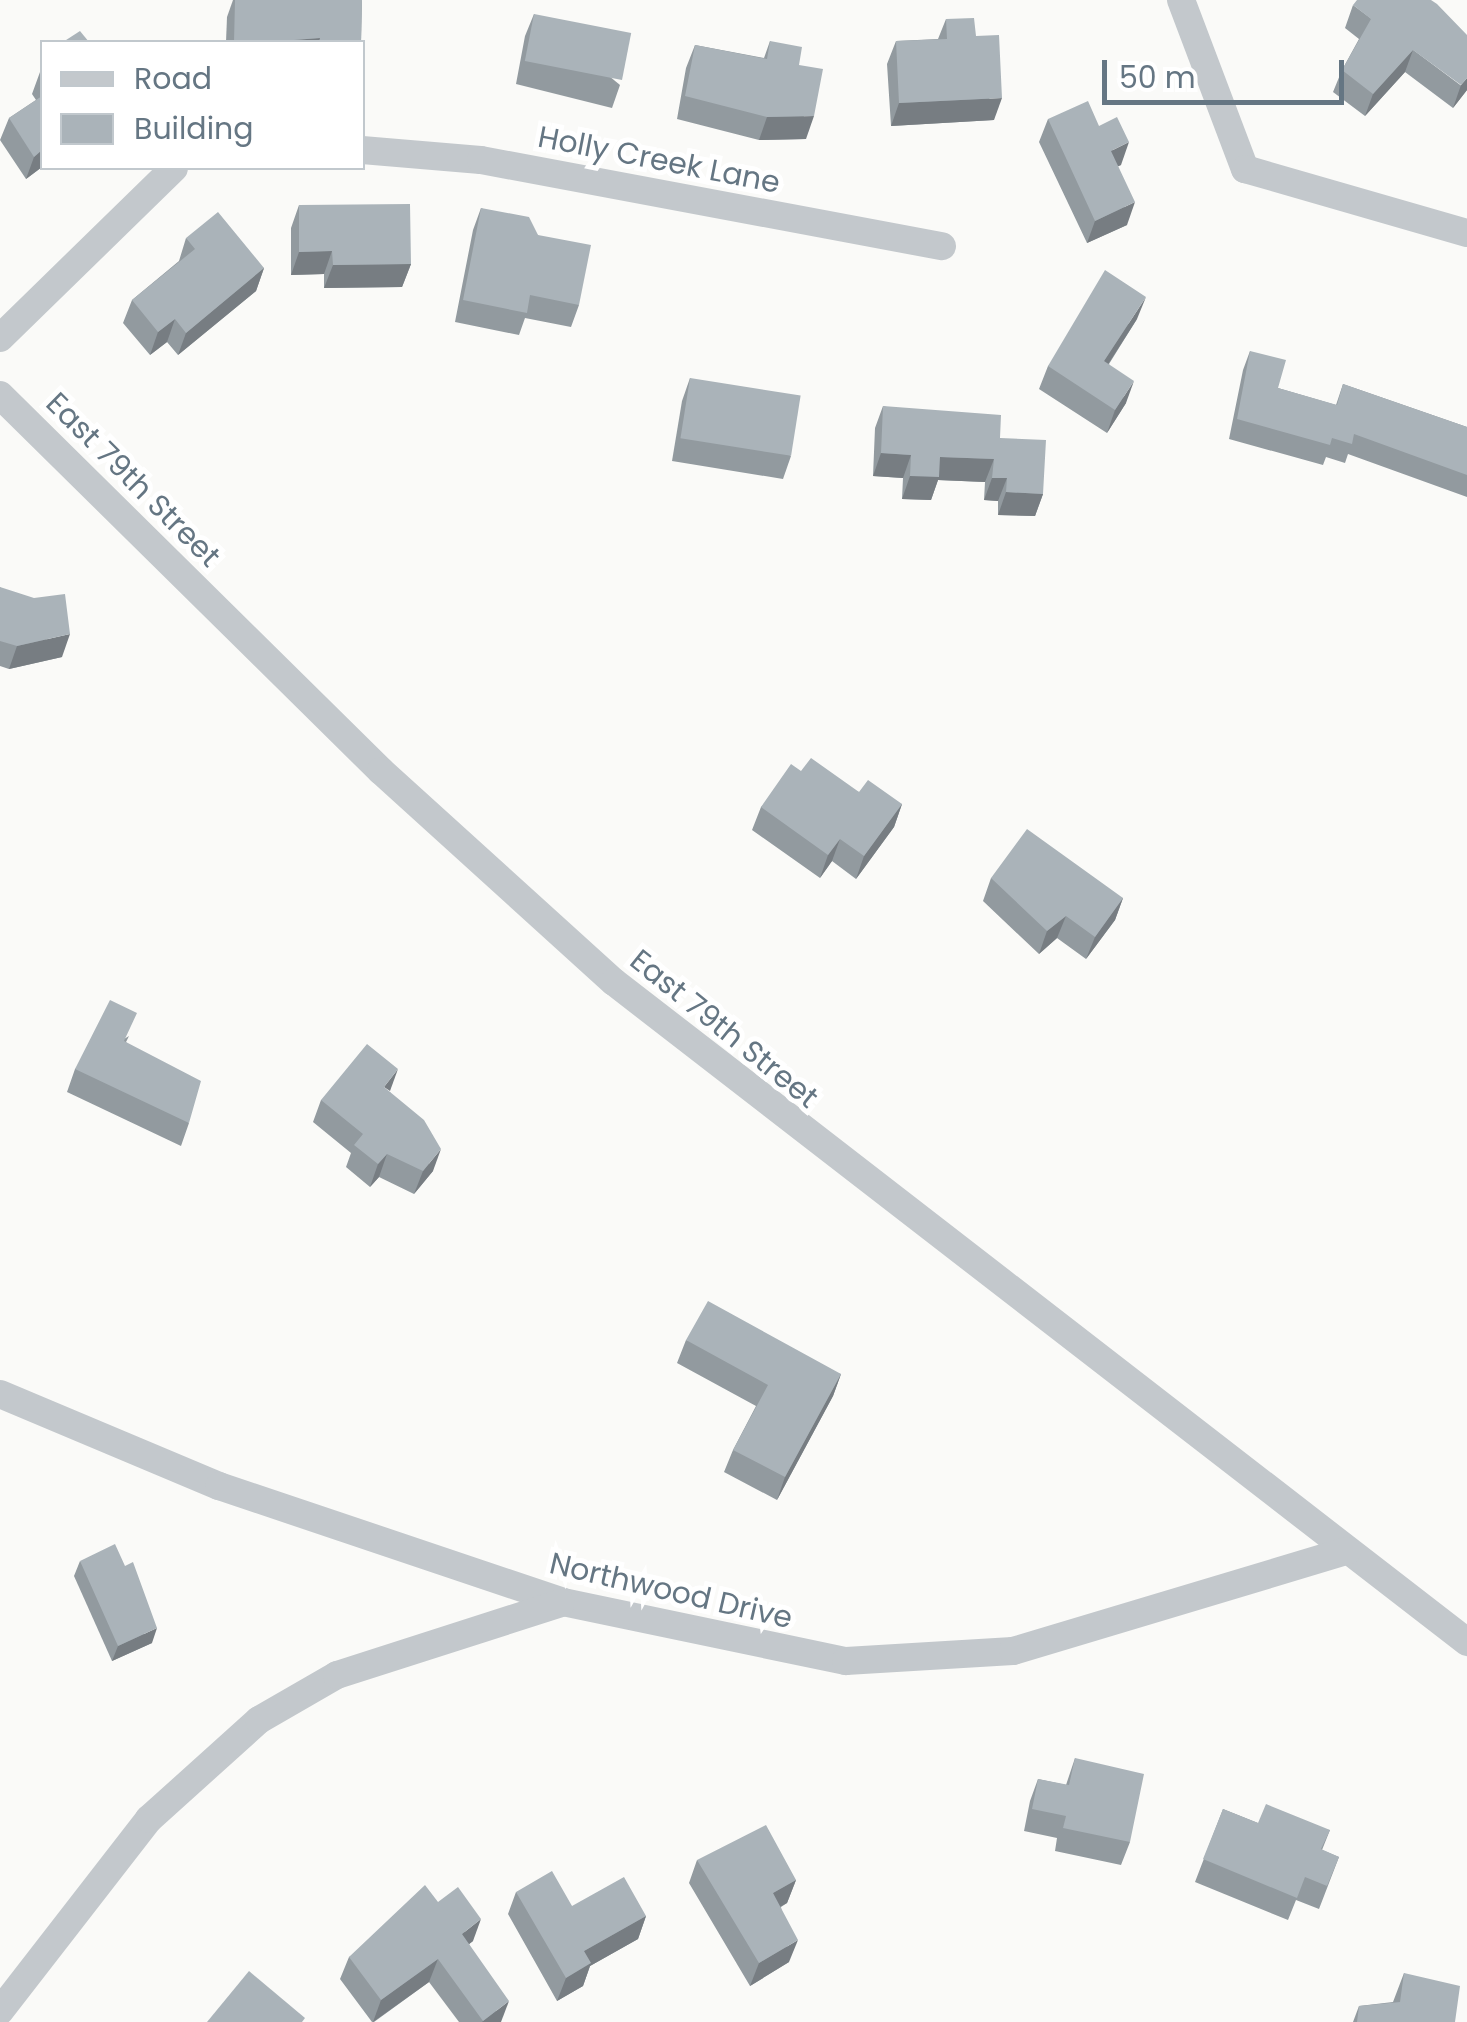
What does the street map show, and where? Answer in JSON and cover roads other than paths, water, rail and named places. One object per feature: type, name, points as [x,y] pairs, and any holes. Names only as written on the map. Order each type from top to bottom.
[{"type":"street","points":[[1181,0],[1245,169],[1467,234]]},
{"type":"street","name":"Holly Creek Lane","points":[[365,150],[481,160],[942,246]]},
{"type":"street","points":[[0,338],[172,170]]},
{"type":"street","name":"East 79th Street","points":[[0,395],[381,771],[614,982],[1467,1642]]},
{"type":"street","name":"Northwood Drive","points":[[0,1394],[219,1486],[563,1602],[782,1652],[928,1662],[1053,1641],[1347,1551]]},
{"type":"street","points":[[0,2011],[149,1819],[259,1720],[337,1674],[563,1602]]}]
